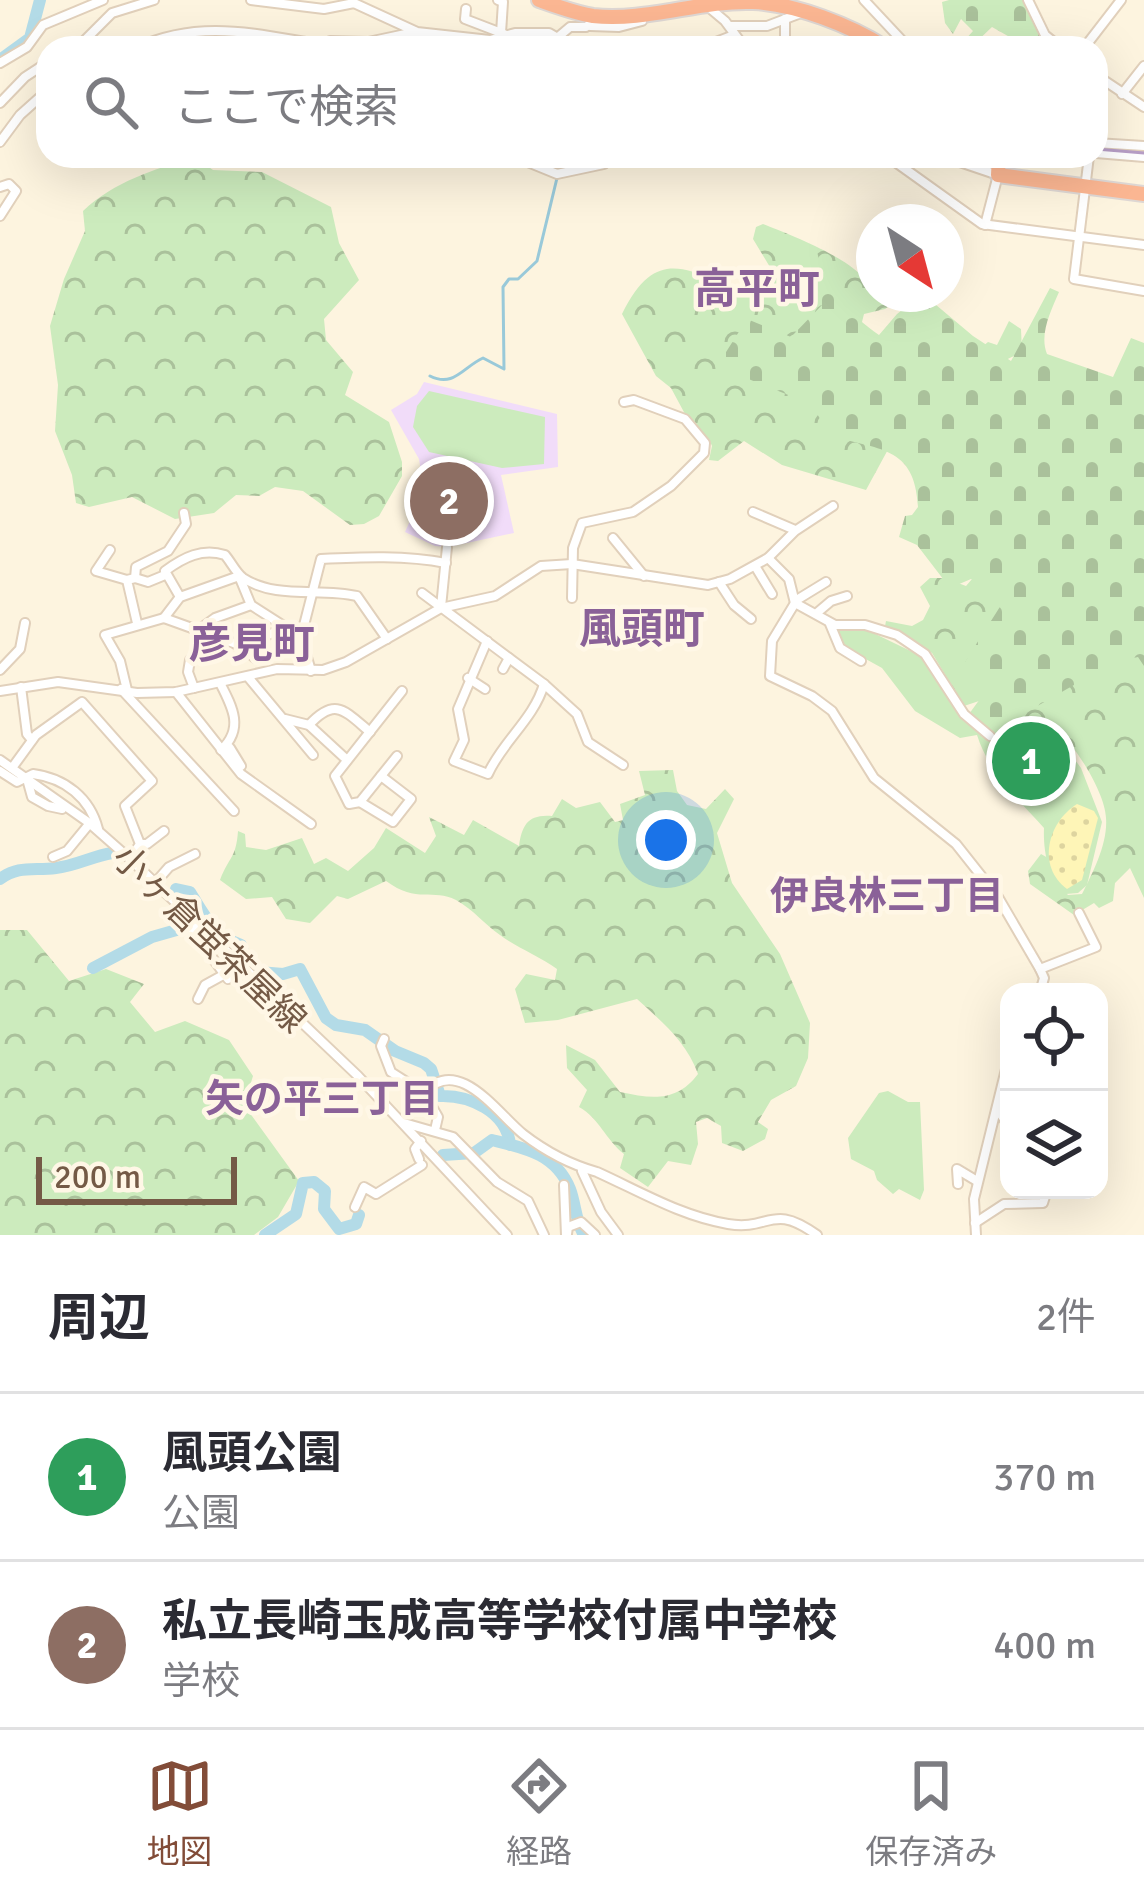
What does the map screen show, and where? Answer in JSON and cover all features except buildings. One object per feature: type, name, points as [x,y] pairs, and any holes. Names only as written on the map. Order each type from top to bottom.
[{"type":"highway","points":[[539,0],[591,21],[705,4],[761,2],[864,36]]},
{"type":"highway","points":[[998,168],[998,175],[1144,194]]},
{"type":"street","points":[[0,63],[27,47],[38,28],[103,0]]},
{"type":"street","points":[[89,36],[112,13],[154,0]]},
{"type":"street","points":[[251,0],[324,8],[355,3],[417,32]]},
{"type":"street","points":[[864,0],[898,36]]},
{"type":"street","points":[[1028,0],[1045,35]]},
{"type":"street","points":[[1093,36],[1121,0]]},
{"type":"street","points":[[705,4],[736,36]]},
{"type":"street","points":[[501,5],[504,34]]},
{"type":"street","points":[[466,9],[465,19],[504,34]]},
{"type":"street","points":[[721,36],[801,14]]},
{"type":"street","points":[[785,19],[785,36]]},
{"type":"street","points":[[561,34],[591,21]]},
{"type":"street","points":[[163,36],[208,29],[280,36]]},
{"type":"street","points":[[397,36],[417,32],[454,36]]},
{"type":"street","points":[[499,36],[565,36]]},
{"type":"street","points":[[1121,94],[1144,66]]},
{"type":"street","points":[[0,103],[36,70]]},
{"type":"street","points":[[1108,84],[1144,107]]},
{"type":"street","points":[[0,142],[36,100]]},
{"type":"street","points":[[1108,144],[1144,146]]},
{"type":"street","points":[[1108,155],[1144,157]]},
{"type":"street","points":[[542,168],[557,174],[585,168]]},
{"type":"street","points":[[903,168],[985,225],[1144,245]]},
{"type":"street","points":[[977,168],[998,175],[985,225]]},
{"type":"street","points":[[1090,168],[1074,279],[1144,292]]},
{"type":"street","points":[[0,187],[9,184],[16,191],[0,215]]},
{"type":"street","points":[[572,598],[573,548],[585,520],[633,512],[671,487],[704,453],[705,443],[685,419],[634,400],[624,402]]},
{"type":"street","points":[[0,691],[58,682],[137,693],[176,692],[262,672],[339,665],[441,608],[494,596],[541,566],[572,564],[708,585],[768,558],[833,506]]},
{"type":"street","points":[[137,623],[131,579],[136,567],[168,551],[186,524],[184,512]]},
{"type":"street","points":[[753,512],[796,531]]},
{"type":"street","points":[[613,538],[644,576]]},
{"type":"street","points":[[441,608],[447,547]]},
{"type":"street","points":[[110,550],[96,571],[148,582],[205,551],[225,555],[251,605],[302,642]]},
{"type":"street","points":[[311,671],[302,642],[321,559],[409,556],[446,562]]},
{"type":"street","points":[[768,558],[789,579],[795,602]]},
{"type":"street","points":[[755,566],[772,594]]},
{"type":"street","points":[[165,575],[180,597]]},
{"type":"street","points":[[164,618],[180,597],[239,576],[278,594],[357,596],[387,639]]},
{"type":"street","points":[[719,582],[734,605],[751,619]]},
{"type":"street","points":[[826,582],[795,602],[772,641],[770,676],[832,711],[874,778],[956,844],[998,897],[1040,969],[1043,983]]},
{"type":"street","points":[[422,593],[544,684],[577,714],[588,742],[623,765]]},
{"type":"street","points":[[818,612],[847,596]]},
{"type":"street","points":[[795,602],[830,622],[840,648],[861,661]]},
{"type":"street","points":[[197,631],[214,618],[251,605]]},
{"type":"street","points":[[234,812],[124,689],[120,661],[105,634],[164,618],[238,645],[255,658],[262,672]]},
{"type":"street","points":[[830,622],[865,625],[897,635],[925,654],[964,714],[990,736]]},
{"type":"street","points":[[0,670],[20,649],[25,623]]},
{"type":"street","points":[[238,645],[286,628]]},
{"type":"street","points":[[487,641],[458,709],[464,744],[454,761],[488,774],[499,749],[513,738],[541,698],[544,684]]},
{"type":"street","points":[[255,658],[302,642]]},
{"type":"street","points":[[503,669],[509,658]]},
{"type":"street","points":[[190,660],[188,672],[194,688]]},
{"type":"street","points":[[248,677],[313,755]]},
{"type":"street","points":[[468,678],[485,689]]},
{"type":"street","points":[[220,683],[233,711],[235,736],[229,751],[242,766]]},
{"type":"street","points":[[21,687],[27,734],[32,740]]},
{"type":"street","points":[[381,776],[411,799],[394,822],[360,802],[349,803],[334,778],[402,691]]},
{"type":"street","points":[[176,692],[241,774],[311,824]]},
{"type":"street","points":[[13,768],[32,740],[82,702],[152,782],[125,806],[140,844]]},
{"type":"street","points":[[309,725],[331,707],[348,713],[370,732]]},
{"type":"street","points":[[284,719],[309,725],[346,760]]},
{"type":"street","points":[[221,750],[235,736]]},
{"type":"street","points":[[360,802],[397,756]]},
{"type":"street","name":"小ヶ倉蛍茶屋線","points":[[0,760],[89,823],[130,859],[403,1122],[507,1235]]},
{"type":"street","points":[[0,772],[17,782],[41,775],[74,790],[97,821],[98,831]]},
{"type":"street","points":[[27,778],[32,797],[62,808]]},
{"type":"street","points":[[53,857],[67,851],[89,823]]},
{"type":"street","points":[[130,859],[140,844],[164,831]]},
{"type":"street","points":[[155,883],[170,867],[195,854]]},
{"type":"street","points":[[1040,969],[1096,947],[1079,913]]},
{"type":"street","points":[[197,925],[190,929],[227,977],[205,985],[198,999]]},
{"type":"street","points":[[382,1042],[391,1072],[431,1087],[459,1081],[488,1100],[526,1136],[582,1171],[597,1172],[690,1215],[736,1225],[785,1217],[817,1235]]},
{"type":"street","points":[[431,1087],[438,1117],[435,1130]]},
{"type":"street","points":[[976,1235],[977,1181],[1002,1091]]},
{"type":"street","points":[[403,1122],[453,1136],[497,1183],[528,1202],[544,1235]]},
{"type":"street","points":[[355,1208],[364,1187],[376,1194],[420,1162],[415,1149],[421,1141]]},
{"type":"street","points":[[958,1184],[957,1169],[977,1181]]},
{"type":"street","points":[[582,1171],[618,1235]]},
{"type":"street","points":[[563,1185],[566,1235]]},
{"type":"street","points":[[974,1223],[1004,1204],[1039,1205],[1042,1199]]},
{"type":"street","points":[[566,1235],[578,1223],[595,1235]]},
{"type":"shaded area","points":[[424,382],[557,414],[558,467],[501,475],[514,533],[448,547],[405,532],[424,490],[419,459],[391,410],[417,394]]},
{"type":"green space","points":[[1024,0],[1043,36],[1008,36],[992,27],[983,36],[968,36],[973,31],[961,19],[953,34],[945,23],[942,2]]},
{"type":"green space","points":[[210,168],[262,172],[331,207],[339,243],[359,280],[324,319],[326,340],[353,372],[345,395],[389,422],[402,462],[402,476],[379,516],[350,525],[303,491],[275,487],[259,496],[236,495],[214,513],[175,519],[132,497],[89,507],[76,503],[72,475],[55,431],[58,385],[50,326],[85,231],[83,211],[121,184],[149,172]]},
{"type":"green space","points":[[763,224],[809,243],[856,271],[856,312],[872,312],[864,314],[860,330],[943,379],[988,342],[997,345],[1009,321],[1021,329],[1022,352],[985,370],[891,444],[866,490],[782,465],[744,441],[718,461],[709,460],[709,439],[685,414],[671,388],[656,376],[622,314],[638,287],[655,273],[671,268],[747,287],[771,286],[776,277],[753,239],[756,227]]},
{"type":"green space","points":[[807,244],[817,251],[840,299],[879,335],[900,312],[944,312],[1011,361],[1050,288],[1059,292],[1045,331],[1047,354],[1113,377],[1131,338],[1144,343],[1144,666],[1138,657],[1114,662],[992,732],[969,714],[988,688],[963,665],[1003,602],[1000,595],[971,579],[950,588],[917,545],[899,537],[905,516],[918,507],[910,471],[901,461],[878,448],[830,435],[811,404],[721,368],[721,360],[747,319],[791,337],[822,305],[803,299],[783,283]]},
{"type":"green space","points":[[429,391],[545,417],[544,464],[502,468],[429,452],[413,427],[417,406]]},
{"type":"green space","points":[[1144,532],[1144,898],[1130,868],[1115,883],[1113,901],[1099,908],[1094,903],[1074,915],[1030,884],[1028,871],[1041,854],[1057,863],[1058,884],[1068,895],[1082,894],[1102,847],[1106,818],[1101,796],[1082,760],[1060,732],[1030,728],[991,697],[964,706],[932,653],[885,626],[886,621],[912,626],[923,620],[930,606],[920,587],[930,578],[966,586],[978,572]]},
{"type":"green space","points":[[834,629],[865,629],[923,657],[962,717],[1010,723],[1064,745],[1081,768],[1102,822],[1087,885],[1078,893],[1066,894],[1060,888],[1048,864],[1044,828],[997,773],[977,735],[960,738],[915,711],[882,668],[844,647]]},
{"type":"green space","points":[[673,770],[677,791],[687,805],[706,809],[725,789],[734,799],[717,833],[732,883],[780,954],[810,1023],[808,1058],[796,1086],[771,1100],[758,1122],[768,1129],[765,1139],[743,1151],[722,1143],[721,1126],[707,1118],[696,1122],[698,1144],[691,1165],[668,1161],[648,1187],[620,1168],[624,1154],[579,1107],[587,1090],[567,1068],[566,1045],[595,1060],[620,1092],[664,1096],[690,1083],[698,1074],[687,1052],[637,999],[558,1020],[525,1023],[515,989],[526,974],[555,980],[557,969],[494,931],[456,900],[407,892],[386,881],[348,899],[337,896],[310,923],[286,919],[272,897],[246,899],[220,880],[238,831],[245,834],[246,847],[266,850],[302,838],[314,864],[326,858],[348,871],[374,848],[386,828],[425,853],[436,836],[429,817],[464,835],[473,820],[519,846],[528,822],[552,816],[562,799],[576,808],[600,802],[615,822],[623,820],[620,804],[645,795],[639,771]]},
{"type":"green space","points":[[0,930],[27,930],[69,981],[106,969],[144,984],[130,1002],[155,1032],[185,1021],[229,1040],[253,1076],[244,1105],[299,1181],[278,1217],[254,1235],[0,1235]]},
{"type":"green space","points":[[888,1091],[908,1102],[920,1102],[924,1190],[920,1200],[899,1189],[893,1194],[874,1171],[851,1159],[848,1138],[879,1093]]},
{"type":"sand","points":[[1077,804],[1094,811],[1098,818],[1082,880],[1067,889],[1051,869],[1050,845],[1059,822]]},
{"type":"waterway","points":[[0,60],[30,38],[40,0]]},
{"type":"waterway","points":[[1108,148],[1144,152]]},
{"type":"waterway","points":[[430,376],[452,378],[483,358],[504,369],[503,287],[537,261],[557,178]]},
{"type":"waterway","points":[[0,879],[20,870],[63,867],[112,853]]},
{"type":"waterway","points":[[176,889],[190,892],[211,924],[241,945],[244,956],[259,972],[283,974],[300,969],[326,1018],[336,1025],[365,1030],[395,1051],[424,1063],[431,1069],[440,1096],[485,1108],[502,1123],[510,1145]]},
{"type":"waterway","points":[[93,968],[152,937],[187,927]]},
{"type":"waterway","points":[[443,1155],[474,1153],[492,1140],[538,1154],[564,1177],[584,1235]]},
{"type":"waterway","points":[[265,1235],[296,1214],[303,1183],[314,1182],[325,1191],[324,1209],[339,1229],[356,1224],[359,1215]]},
{"type":"tram line","points":[[1108,150],[1144,153]]},
{"type":"place","name":"私立長崎玉成高等学校付属中学校","points":[[449,501]]},
{"type":"place","name":"風頭公園","points":[[1031,761]]},
{"type":"district","name":"高平町","points":[[757,288]]},
{"type":"district","name":"風頭町","points":[[642,628]]},
{"type":"district","name":"彦見町","points":[[252,643]]},
{"type":"district","name":"伊良林三丁目","points":[[887,895]]},
{"type":"district","name":"矢の平三丁目","points":[[322,1098]]}]
